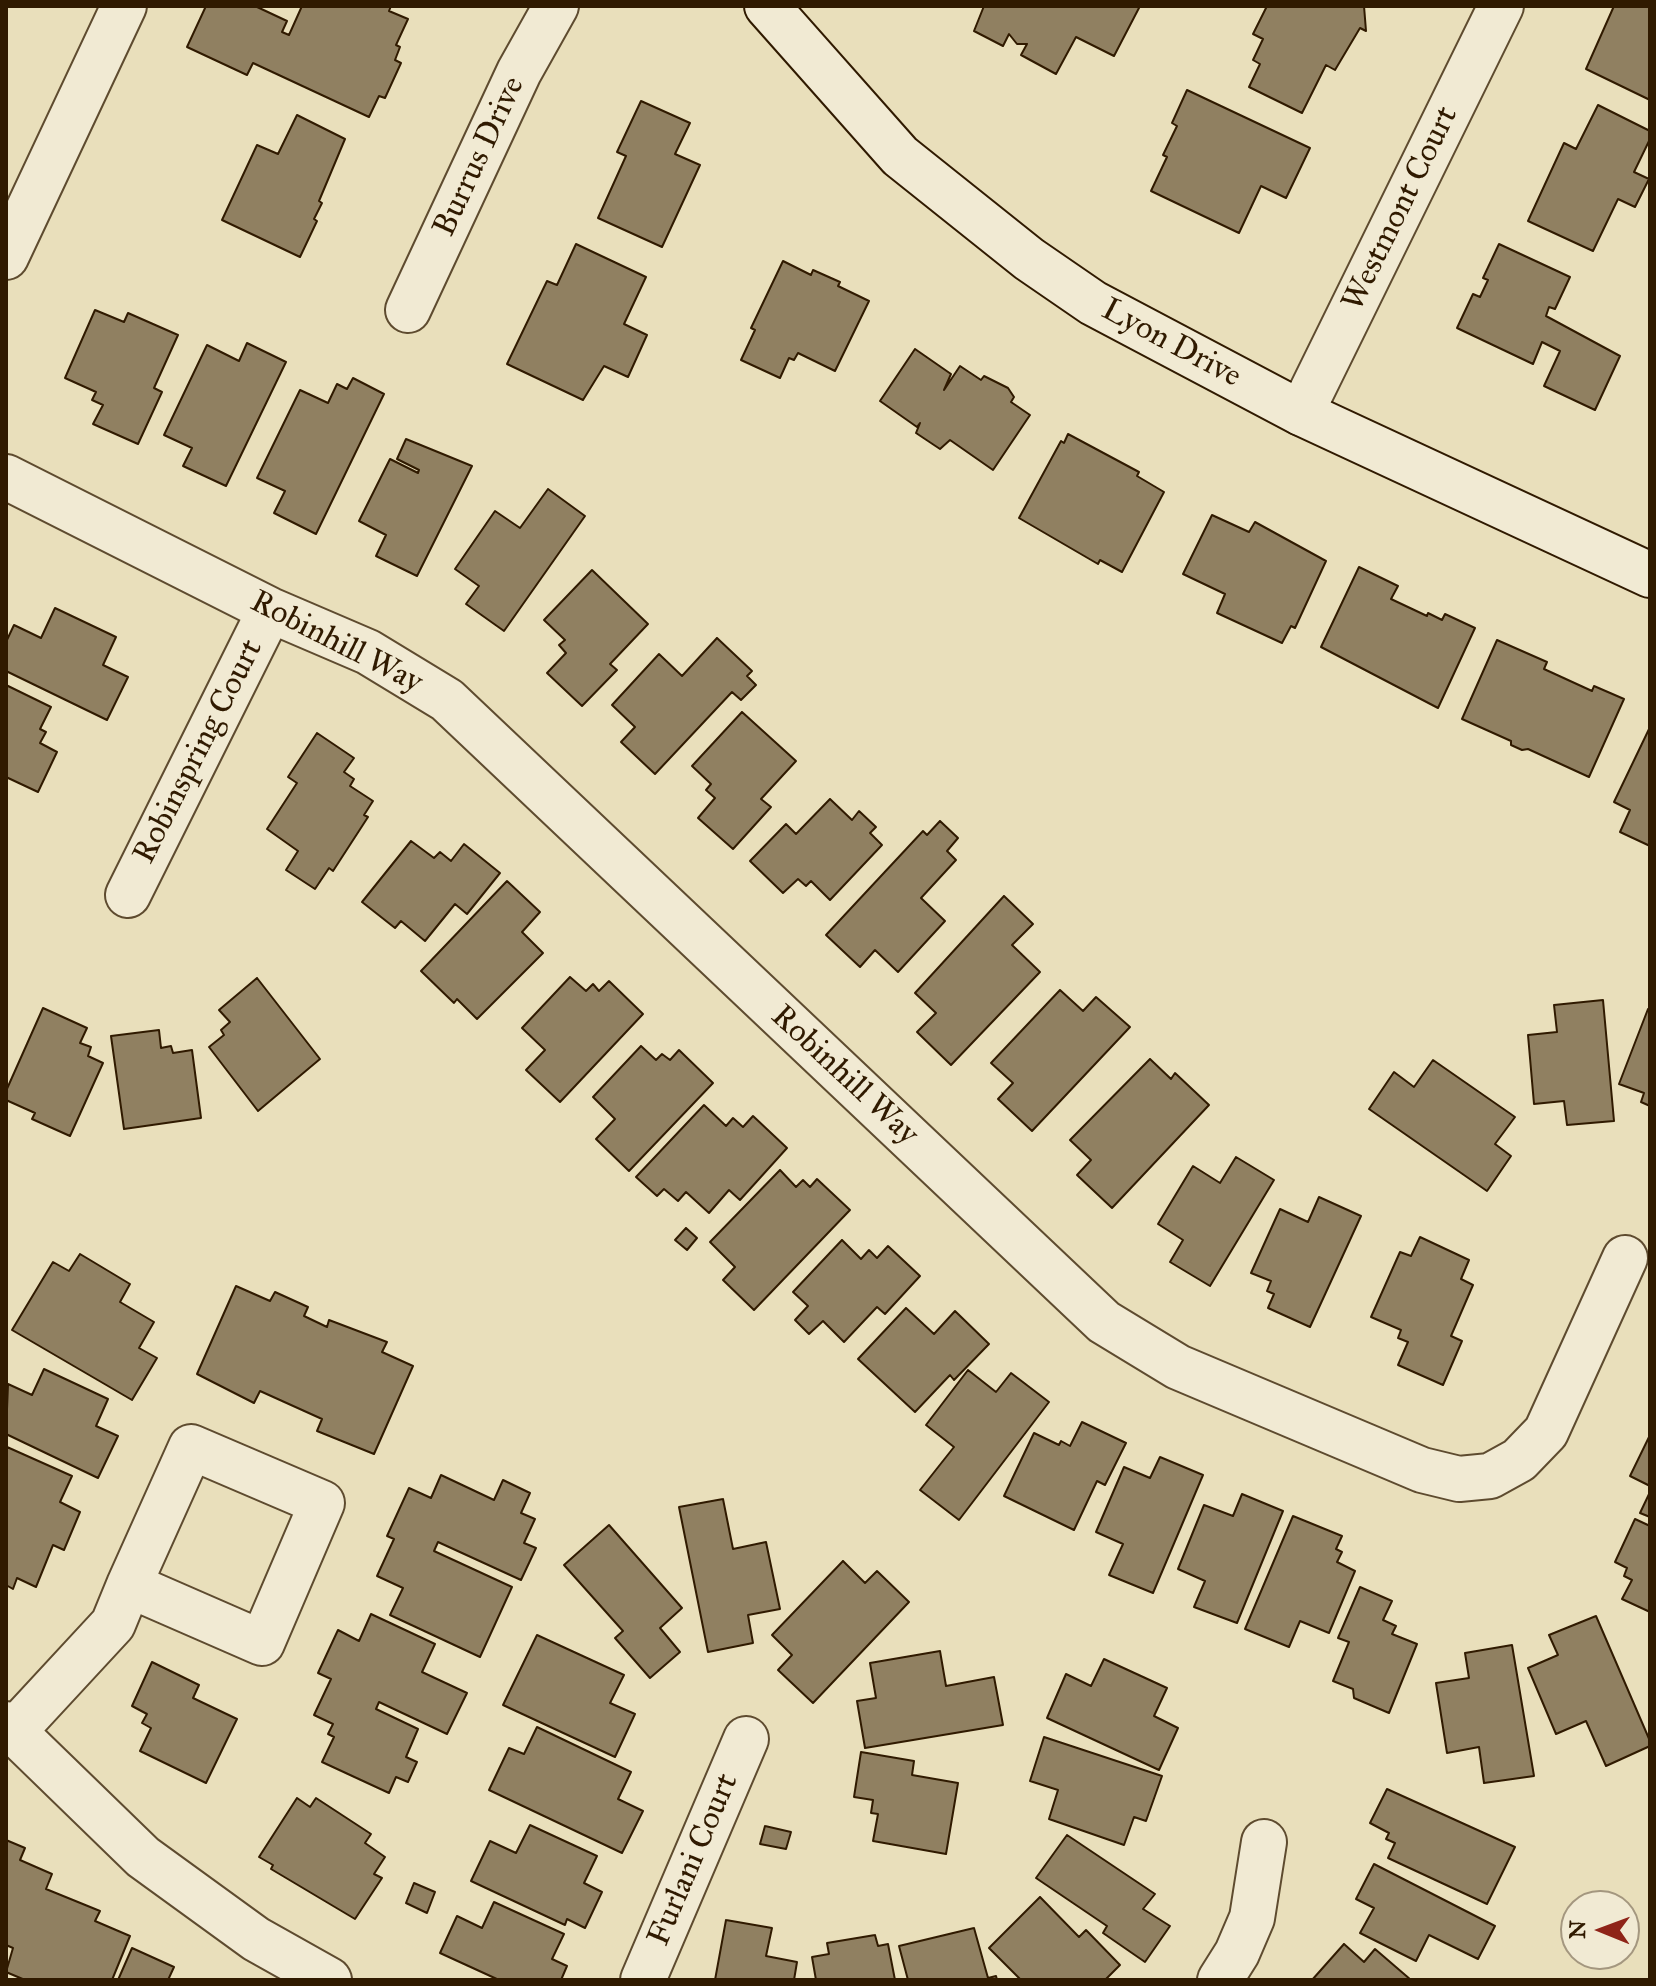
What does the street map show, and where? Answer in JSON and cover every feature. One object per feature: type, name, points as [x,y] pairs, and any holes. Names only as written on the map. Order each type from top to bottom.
[{"type":"street","points":[[6,257],[124,6]]},
{"type":"street","name":"Burrus Drive","points":[[408,310],[519,72],[556,6]]},
{"type":"street","name":"Lyon Drive","points":[[767,6],[900,156],[1029,259],[1093,303],[1301,413],[1650,575]]},
{"type":"street","name":"Westmont Court","points":[[1301,413],[1501,6]]},
{"type":"street","name":"Robinhill Way","points":[[6,477],[270,610],[368,652],[447,700],[1104,1322],[1178,1367],[1422,1470],[1459,1479],[1490,1476],[1519,1460],[1546,1432],[1625,1258]]},
{"type":"street","name":"Robinspring Court","points":[[128,895],[270,610]]},
{"type":"street","points":[[129,1585],[262,1643],[322,1503],[191,1447],[129,1585],[113,1624],[10,1727],[143,1857],[256,1939],[329,1980]]},
{"type":"street","name":"Furlani Court","points":[[643,1980],[746,1739]]},
{"type":"street","points":[[1220,1980],[1237,1953],[1252,1918],[1264,1842]]},
{"type":"building","points":[[206,6],[255,6],[287,21],[282,32],[289,35],[302,6],[391,6],[389,11],[408,19],[396,45],[400,47],[395,60],[401,63],[385,98],[379,96],[369,117],[253,63],[247,75],[187,47]]},
{"type":"building","points":[[984,6],[1140,6],[1114,56],[1076,37],[1056,74],[1021,55],[1027,44],[1017,44],[1009,34],[1003,46],[974,31]]},
{"type":"building","points":[[1267,6],[1364,6],[1366,31],[1360,28],[1335,70],[1326,65],[1302,113],[1249,87],[1260,64],[1253,60],[1263,39],[1253,34]]},
{"type":"building","points":[[1614,6],[1650,6],[1650,100],[1586,69]]},
{"type":"building","points":[[1187,90],[1310,148],[1286,198],[1261,186],[1239,233],[1151,191],[1167,157],[1163,155],[1177,126],[1172,123]]},
{"type":"building","points":[[641,101],[690,123],[675,154],[700,165],[662,247],[598,218],[626,156],[617,152]]},
{"type":"building","points":[[1598,105],[1650,131],[1650,139],[1634,172],[1649,179],[1635,207],[1618,199],[1593,251],[1528,221],[1564,143],[1576,149]]},
{"type":"building","points":[[297,115],[345,139],[319,201],[322,203],[314,219],[317,221],[300,257],[222,220],[257,145],[278,154]]},
{"type":"building","points":[[576,244],[646,277],[624,324],[647,335],[628,377],[604,366],[583,400],[507,364],[547,281],[557,285]]},
{"type":"building","points":[[1499,244],[1570,277],[1555,309],[1549,307],[1546,316],[1620,356],[1595,410],[1544,386],[1560,351],[1542,342],[1533,364],[1457,328],[1473,294],[1480,297],[1488,280],[1483,278]]},
{"type":"building","points":[[783,261],[811,275],[813,270],[840,282],[838,286],[869,301],[835,371],[798,353],[794,360],[789,358],[780,378],[741,360],[755,330],[751,328]]},
{"type":"building","points":[[95,310],[124,322],[128,313],[178,335],[154,388],[162,392],[138,444],[93,424],[103,405],[92,400],[96,392],[65,378]]},
{"type":"building","points":[[247,343],[286,362],[226,486],[183,466],[192,448],[164,435],[207,345],[239,361]]},
{"type":"building","points":[[915,349],[951,374],[944,390],[960,366],[981,380],[984,376],[1008,388],[1014,397],[1011,402],[1030,415],[993,470],[950,440],[940,449],[916,433],[920,423],[917,427],[880,401]]},
{"type":"building","points":[[353,378],[384,394],[316,534],[274,513],[285,491],[257,478],[300,390],[328,403],[337,384],[347,389]]},
{"type":"building","points":[[1068,434],[1139,472],[1137,476],[1164,492],[1122,572],[1100,560],[1098,564],[1019,518],[1061,441],[1064,443]]},
{"type":"building","points":[[406,439],[472,466],[417,576],[376,556],[386,535],[359,521],[390,459],[418,473],[419,470],[397,459]]},
{"type":"building","points":[[548,489],[585,516],[504,631],[466,604],[479,586],[455,569],[495,511],[520,528]]},
{"type":"building","points":[[1212,515],[1249,532],[1255,522],[1326,561],[1295,628],[1291,626],[1282,643],[1217,613],[1225,594],[1183,574]]},
{"type":"building","points":[[1359,567],[1398,586],[1391,599],[1427,616],[1428,613],[1442,620],[1445,614],[1475,628],[1438,708],[1321,647]]},
{"type":"building","points":[[592,570],[648,624],[610,664],[617,670],[582,706],[547,673],[566,653],[559,645],[565,640],[544,620]]},
{"type":"building","points":[[55,608],[116,637],[103,665],[128,677],[107,720],[6,671],[6,642],[14,625],[41,638]]},
{"type":"building","points":[[717,638],[752,671],[747,676],[756,685],[741,700],[732,692],[655,774],[621,742],[635,727],[612,705],[659,654],[682,676]]},
{"type":"building","points":[[1497,640],[1547,662],[1544,669],[1592,691],[1594,686],[1624,699],[1589,777],[1528,749],[1511,745],[1511,741],[1462,719]]},
{"type":"building","points":[[6,685],[51,707],[40,729],[46,732],[40,743],[57,752],[38,792],[6,777]]},
{"type":"building","points":[[742,712],[796,761],[761,799],[771,807],[733,849],[698,818],[715,798],[706,790],[711,784],[692,766]]},
{"type":"building","points":[[1650,727],[1650,846],[1620,832],[1630,810],[1614,802]]},
{"type":"building","points":[[317,733],[354,758],[344,772],[354,779],[350,786],[373,801],[364,815],[368,817],[333,871],[329,868],[315,889],[286,870],[298,851],[267,829],[297,783],[288,777]]},
{"type":"building","points":[[830,799],[852,820],[859,811],[876,827],[870,833],[882,845],[830,900],[811,881],[806,886],[798,879],[783,893],[750,861],[786,824],[796,834]]},
{"type":"building","points":[[940,821],[958,838],[947,851],[956,860],[921,898],[945,921],[898,972],[875,950],[860,967],[826,935],[923,831],[927,835]]},
{"type":"building","points":[[411,841],[434,858],[440,852],[451,861],[464,844],[500,873],[467,914],[455,904],[425,941],[401,921],[395,928],[362,902]]},
{"type":"building","points":[[507,881],[540,912],[522,932],[543,953],[477,1019],[457,999],[454,1003],[421,971]]},
{"type":"building","points":[[1004,896],[1033,924],[1012,945],[1040,972],[951,1065],[917,1032],[936,1013],[915,993]]},
{"type":"building","points":[[570,977],[586,991],[593,984],[599,991],[609,981],[643,1014],[560,1102],[526,1070],[545,1050],[522,1028]]},
{"type":"building","points":[[257,978],[320,1059],[258,1111],[209,1047],[224,1035],[221,1030],[230,1022],[219,1010]]},
{"type":"building","points":[[1060,990],[1083,1011],[1096,997],[1130,1027],[1032,1131],[998,1099],[1013,1083],[991,1063]]},
{"type":"building","points":[[1603,1000],[1614,1121],[1567,1125],[1564,1101],[1534,1104],[1528,1035],[1557,1032],[1554,1005]]},
{"type":"building","points":[[43,1008],[87,1028],[80,1043],[91,1047],[88,1056],[103,1063],[70,1136],[32,1119],[35,1113],[6,1100],[6,1091]]},
{"type":"building","points":[[1648,1009],[1650,1106],[1641,1102],[1644,1093],[1619,1084]]},
{"type":"building","points":[[159,1030],[161,1048],[171,1046],[173,1053],[192,1050],[201,1118],[124,1129],[111,1036]]},
{"type":"building","points":[[641,1046],[656,1060],[662,1054],[670,1060],[679,1050],[713,1083],[629,1171],[596,1139],[615,1119],[593,1097]]},
{"type":"building","points":[[1150,1059],[1171,1079],[1175,1073],[1209,1105],[1112,1208],[1077,1175],[1091,1160],[1070,1140]]},
{"type":"building","points":[[1433,1060],[1515,1117],[1495,1144],[1511,1156],[1487,1191],[1369,1109],[1394,1072],[1414,1087]]},
{"type":"building","points":[[704,1105],[726,1126],[733,1118],[743,1127],[753,1116],[787,1148],[740,1200],[729,1190],[709,1213],[686,1192],[678,1201],[664,1189],[657,1196],[636,1177]]},
{"type":"building","points":[[1236,1157],[1274,1180],[1210,1286],[1170,1262],[1183,1240],[1158,1224],[1193,1166],[1220,1183]]},
{"type":"building","points":[[780,1170],[796,1187],[803,1180],[810,1187],[817,1179],[850,1210],[754,1310],[723,1280],[735,1267],[710,1242]]},
{"type":"building","points":[[1319,1197],[1361,1216],[1310,1327],[1268,1308],[1274,1294],[1267,1291],[1271,1281],[1251,1273],[1280,1209],[1308,1222]]},
{"type":"building","points":[[686,1228],[697,1238],[687,1250],[675,1240]]},
{"type":"building","points":[[1420,1237],[1469,1260],[1461,1279],[1473,1285],[1451,1336],[1462,1341],[1443,1385],[1398,1365],[1408,1342],[1398,1338],[1401,1330],[1371,1317],[1400,1252],[1411,1256]]},
{"type":"building","points":[[842,1240],[861,1259],[869,1250],[877,1258],[888,1246],[920,1276],[885,1314],[877,1307],[844,1342],[823,1321],[809,1334],[795,1320],[808,1306],[793,1292]]},
{"type":"building","points":[[80,1254],[130,1284],[120,1302],[154,1322],[139,1348],[157,1358],[132,1400],[12,1330],[53,1262],[69,1271]]},
{"type":"building","points":[[236,1286],[270,1301],[275,1292],[308,1307],[304,1316],[327,1327],[329,1320],[387,1342],[382,1352],[413,1366],[374,1454],[317,1431],[322,1419],[260,1391],[254,1403],[197,1374]]},
{"type":"building","points":[[906,1308],[934,1334],[955,1311],[989,1344],[954,1380],[950,1375],[915,1412],[858,1359]]},
{"type":"building","points":[[44,1369],[108,1399],[96,1426],[118,1436],[98,1478],[6,1434],[8,1384],[32,1395]]},
{"type":"building","points":[[968,1370],[996,1392],[1011,1373],[1049,1402],[959,1520],[920,1490],[954,1447],[926,1425]]},
{"type":"building","points":[[1082,1422],[1126,1443],[1105,1485],[1097,1481],[1074,1530],[1004,1496],[1034,1433],[1059,1445],[1061,1441],[1070,1446]]},
{"type":"building","points":[[1650,1435],[1650,1486],[1630,1476]]},
{"type":"building","points":[[7,1447],[72,1476],[60,1502],[80,1512],[64,1550],[53,1545],[36,1587],[17,1578],[13,1589],[6,1585]]},
{"type":"building","points":[[1160,1457],[1203,1475],[1153,1593],[1109,1575],[1123,1544],[1096,1532],[1124,1467],[1150,1478]]},
{"type":"building","points":[[441,1475],[494,1500],[503,1480],[530,1493],[521,1513],[535,1519],[524,1543],[536,1548],[521,1580],[438,1542],[434,1551],[512,1587],[480,1657],[390,1615],[403,1588],[377,1576],[394,1539],[387,1536],[409,1488],[431,1498]]},
{"type":"building","points":[[1650,1492],[1650,1517],[1640,1513]]},
{"type":"building","points":[[1242,1494],[1283,1511],[1237,1623],[1194,1607],[1205,1581],[1178,1569],[1204,1505],[1233,1516]]},
{"type":"building","points":[[723,1499],[733,1549],[766,1542],[780,1609],[748,1615],[753,1643],[708,1652],[679,1507]]},
{"type":"building","points":[[1293,1516],[1342,1536],[1336,1549],[1342,1552],[1337,1562],[1355,1571],[1329,1633],[1300,1621],[1289,1647],[1245,1629]]},
{"type":"building","points":[[1635,1519],[1650,1526],[1650,1612],[1622,1599],[1632,1580],[1624,1576],[1627,1568],[1615,1562]]},
{"type":"building","points":[[609,1525],[682,1608],[660,1628],[680,1652],[650,1678],[615,1638],[623,1631],[564,1565]]},
{"type":"building","points":[[843,1561],[865,1583],[877,1571],[909,1602],[813,1703],[778,1670],[792,1655],[772,1635]]},
{"type":"building","points":[[1360,1587],[1392,1601],[1383,1620],[1396,1626],[1392,1634],[1417,1644],[1389,1713],[1354,1698],[1353,1689],[1333,1681],[1349,1642],[1338,1638]]},
{"type":"building","points":[[371,1614],[435,1644],[422,1672],[467,1693],[447,1734],[379,1702],[376,1709],[418,1729],[406,1757],[417,1762],[408,1782],[396,1777],[389,1793],[322,1762],[334,1737],[328,1734],[333,1724],[314,1715],[331,1679],[318,1673],[338,1630],[359,1641]]},
{"type":"building","points":[[1596,1616],[1650,1741],[1650,1746],[1606,1766],[1586,1721],[1556,1734],[1528,1668],[1558,1655],[1549,1635]]},
{"type":"building","points":[[537,1635],[624,1675],[610,1703],[635,1714],[615,1757],[503,1705]]},
{"type":"building","points":[[1512,1645],[1534,1776],[1484,1783],[1479,1747],[1447,1753],[1436,1683],[1469,1678],[1465,1653]]},
{"type":"building","points":[[940,1651],[946,1686],[994,1677],[1003,1725],[865,1748],[857,1701],[876,1698],[870,1663]]},
{"type":"building","points":[[1104,1659],[1167,1688],[1154,1716],[1178,1728],[1159,1770],[1047,1718],[1066,1674],[1091,1686]]},
{"type":"building","points":[[152,1662],[199,1685],[193,1698],[237,1719],[206,1783],[140,1751],[151,1728],[142,1723],[147,1714],[132,1706]]},
{"type":"building","points":[[537,1727],[631,1772],[618,1799],[643,1811],[622,1853],[489,1790],[509,1748],[524,1754]]},
{"type":"building","points":[[1044,1737],[1162,1776],[1146,1821],[1134,1817],[1124,1845],[1049,1819],[1058,1790],[1030,1781]]},
{"type":"building","points":[[861,1752],[914,1761],[912,1775],[958,1783],[946,1854],[873,1841],[878,1814],[871,1813],[873,1800],[854,1797]]},
{"type":"building","points":[[1387,1789],[1515,1847],[1487,1904],[1388,1858],[1395,1843],[1386,1839],[1389,1833],[1370,1823]]},
{"type":"building","points":[[297,1798],[310,1807],[316,1798],[371,1834],[365,1843],[385,1857],[374,1874],[382,1878],[355,1919],[271,1869],[273,1865],[259,1857]]},
{"type":"building","points":[[530,1825],[597,1856],[584,1883],[602,1892],[585,1928],[567,1919],[565,1925],[471,1881],[490,1841],[516,1853]]},
{"type":"building","points":[[765,1826],[791,1832],[786,1849],[760,1844]]},
{"type":"building","points":[[1067,1835],[1155,1894],[1143,1909],[1170,1926],[1145,1962],[1103,1933],[1107,1926],[1036,1878]]},
{"type":"building","points":[[6,1840],[25,1848],[20,1860],[52,1874],[46,1889],[100,1911],[95,1921],[130,1936],[112,1980],[25,1980],[6,1972],[13,1948],[6,1945]]},
{"type":"building","points":[[1374,1864],[1495,1926],[1478,1959],[1429,1935],[1416,1961],[1360,1933],[1374,1908],[1356,1899]]},
{"type":"building","points":[[414,1883],[435,1892],[427,1913],[406,1903]]},
{"type":"building","points":[[1040,1897],[1079,1937],[1086,1930],[1120,1965],[1105,1980],[1021,1980],[989,1948]]},
{"type":"building","points":[[494,1902],[564,1934],[552,1959],[567,1966],[561,1980],[499,1980],[440,1953],[457,1916],[482,1928]]},
{"type":"building","points":[[726,1920],[772,1928],[766,1956],[797,1962],[794,1980],[715,1980]]},
{"type":"building","points":[[974,1928],[988,1978],[996,1976],[997,1980],[908,1980],[899,1946]]},
{"type":"building","points":[[875,1935],[878,1946],[888,1944],[895,1980],[816,1980],[812,1957],[829,1954],[827,1943]]},
{"type":"building","points":[[1344,1944],[1364,1962],[1375,1949],[1411,1980],[1312,1980]]},
{"type":"building","points":[[132,1948],[174,1967],[168,1980],[118,1980]]}]
